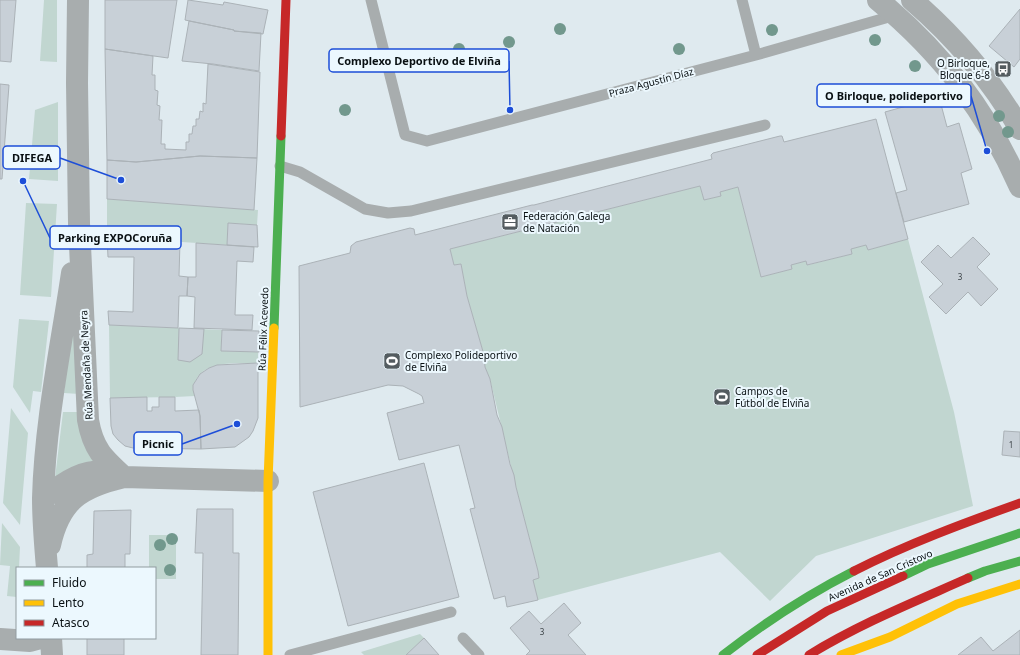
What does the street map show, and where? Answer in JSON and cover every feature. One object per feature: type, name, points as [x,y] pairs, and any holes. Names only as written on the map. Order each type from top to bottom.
[{"type":"main road","name":"Rúa Félix Acevedo","points":[[268,655],[268,481],[286,1]]},
{"type":"main road","points":[[723,655],[775,616],[813,591],[877,559],[962,523],[1020,504]]},
{"type":"main road","name":"Avenida de San Cristovo","points":[[757,655],[827,611],[928,564],[1020,533]]},
{"type":"main road","points":[[809,655],[828,642],[892,612],[985,571],[1020,561]]},
{"type":"main road","points":[[841,655],[890,637],[957,604],[1020,584]]},
{"type":"street","name":"Rúa Mendaña de Neyra","points":[[78,0],[77,82],[79,223],[88,420],[90,434],[98,450],[124,477]]},
{"type":"street","points":[[878,0],[925,43],[952,72],[979,109],[1009,164],[1020,188]]},
{"type":"street","points":[[912,0],[947,33],[977,66],[998,94],[1020,129]]},
{"type":"street","name":"Rúa Mendaña de Neyra","points":[[46,566],[43,499],[47,447],[79,223]]},
{"type":"street","points":[[43,499],[60,486],[80,474],[103,471],[124,477],[268,481]]},
{"type":"street","points":[[46,566],[58,518],[69,503],[82,492],[94,486],[124,477]]},
{"type":"street","points":[[0,639],[30,641],[37,639]]},
{"type":"street","points":[[51,639],[52,655]]},
{"type":"lane","name":"Praza Agustín Díaz","points":[[370,0],[405,135],[427,141],[756,54],[896,15]]},
{"type":"lane","points":[[742,0],[756,54]]},
{"type":"lane","points":[[280,166],[300,172],[365,209],[388,213],[411,211],[765,125]]},
{"type":"lane","points":[[290,655],[451,612]]},
{"type":"lane","points":[[463,638],[478,655]]},
{"type":"green space","points":[[44,0],[57,0],[57,62],[40,61]]},
{"type":"green space","points":[[58,102],[58,181],[29,179],[35,110]]},
{"type":"green space","name":"Campos de Fútbol de Elviña","points":[[700,186],[704,200],[721,196],[720,192],[738,187],[761,277],[792,269],[791,265],[806,261],[808,265],[852,254],[851,249],[866,245],[868,250],[908,239],[954,412],[973,506],[816,556],[770,601],[720,552],[538,600],[533,580],[539,578],[538,571],[490,379],[485,367],[484,355],[467,296],[461,264],[454,265],[450,249]]},
{"type":"green space","points":[[107,199],[258,210],[257,225],[228,223],[227,245],[107,237]]},
{"type":"green space","points":[[26,203],[57,204],[51,297],[20,295]]},
{"type":"green space","points":[[76,286],[79,394],[64,393]]},
{"type":"green space","points":[[19,319],[49,321],[41,392],[33,391],[30,413],[13,387]]},
{"type":"green space","points":[[109,325],[222,330],[221,351],[258,352],[258,363],[219,365],[205,370],[199,375],[193,385],[195,396],[110,398]]},
{"type":"green space","points":[[11,408],[28,433],[20,525],[3,503]]},
{"type":"green space","points":[[63,412],[79,412],[94,461],[78,465],[55,478]]},
{"type":"green space","points":[[2,523],[20,547],[19,567],[16,567],[16,597],[7,596],[10,566],[0,565]]},
{"type":"green space","points":[[149,535],[176,535],[176,579],[156,579],[156,567],[149,567]]},
{"type":"green space","points":[[420,634],[424,638],[406,655],[364,655],[361,652]]},
{"type":"building","points":[[0,0],[16,0],[11,62],[0,61]]},
{"type":"building","points":[[105,0],[177,0],[168,58],[105,49]]},
{"type":"building","points":[[188,0],[223,5],[224,2],[268,10],[263,34],[234,31],[185,20]]},
{"type":"building","points":[[1020,9],[1020,59],[1014,67],[989,46]]},
{"type":"building","points":[[189,21],[234,31],[261,33],[259,71],[182,61]]},
{"type":"building","points":[[105,49],[153,56],[152,75],[155,75],[155,90],[158,91],[157,105],[160,106],[159,120],[162,120],[161,144],[165,144],[165,149],[186,150],[186,142],[189,142],[189,134],[192,134],[193,126],[196,126],[196,119],[199,119],[200,111],[203,112],[203,103],[206,104],[208,64],[260,72],[257,158],[200,156],[136,162],[107,160]]},
{"type":"building","points":[[0,84],[9,85],[2,179],[0,179]]},
{"type":"building","points":[[939,97],[947,127],[959,123],[972,169],[961,173],[969,204],[904,222],[896,193],[907,190],[885,112]]},
{"type":"building","name":"Complexo Polideportivo de Elviña","points":[[876,119],[908,239],[868,250],[866,245],[851,249],[852,254],[807,265],[806,261],[791,265],[792,269],[761,277],[738,187],[720,192],[721,196],[704,200],[700,186],[450,249],[454,265],[461,264],[467,296],[484,355],[485,367],[490,379],[497,415],[502,427],[510,464],[538,571],[539,578],[533,580],[538,600],[507,607],[505,596],[494,599],[470,509],[475,508],[459,445],[399,460],[387,413],[424,403],[422,396],[403,386],[388,385],[300,407],[299,266],[350,253],[351,246],[356,242],[410,228],[414,229],[415,235],[712,159],[711,155],[713,153],[780,136],[782,136],[784,142]]},
{"type":"building","points":[[200,156],[257,158],[254,210],[107,199],[107,160],[136,162]]},
{"type":"building","points":[[228,223],[257,225],[258,247],[227,245]]},
{"type":"building","points":[[107,237],[180,242],[179,276],[188,277],[187,296],[179,296],[178,328],[109,325],[108,311],[133,312],[134,257],[108,257]]},
{"type":"building","points":[[973,237],[990,254],[977,267],[998,289],[981,306],[968,292],[946,314],[929,297],[943,284],[921,262],[938,245],[951,258]]},
{"type":"building","points":[[196,243],[254,247],[253,262],[237,261],[235,315],[253,315],[252,330],[194,328],[195,297],[187,296],[188,277],[196,277]]},
{"type":"building","points":[[179,328],[204,329],[202,354],[190,362],[178,360]]},
{"type":"building","points":[[222,330],[259,331],[259,352],[221,351]]},
{"type":"building","points":[[258,363],[258,418],[253,431],[249,437],[235,447],[201,449],[200,416],[193,390],[193,385],[200,374],[217,365]]},
{"type":"building","points":[[147,397],[147,411],[152,411],[152,407],[159,407],[159,397],[175,397],[175,411],[199,410],[201,449],[133,448],[125,446],[118,440],[113,434],[111,426],[110,398]]},
{"type":"building","points":[[1004,431],[1020,432],[1020,457],[1002,455]]},
{"type":"building","points":[[424,463],[459,597],[348,626],[313,492]]},
{"type":"building","points":[[197,509],[233,509],[233,553],[239,553],[238,655],[201,655],[203,553],[195,553]]},
{"type":"building","points":[[131,510],[130,554],[125,554],[125,567],[87,567],[87,555],[93,554],[94,511]]},
{"type":"building","points":[[564,603],[581,623],[568,635],[586,655],[526,655],[530,651],[510,628],[529,611],[541,624]]},
{"type":"building","points":[[1020,630],[1020,655],[958,655],[981,637],[993,651]]},
{"type":"building","points":[[424,638],[439,655],[406,655]]},
{"type":"building","points":[[87,639],[124,639],[124,655],[87,655]]},
{"type":"traffic: fast","points":[[274,328],[281,136]]},
{"type":"traffic: fast","points":[[903,576],[928,564],[1020,533]]},
{"type":"traffic: fast","points":[[968,578],[985,571],[1020,561]]},
{"type":"traffic: fast","points":[[723,655],[786,610],[854,571]]},
{"type":"traffic: slow","points":[[268,655],[268,481],[274,328]]},
{"type":"traffic: slow","points":[[841,655],[890,637],[957,604],[1020,584]]},
{"type":"traffic: jam","points":[[281,136],[286,0]]},
{"type":"traffic: jam","points":[[854,571],[915,543],[1020,503]]},
{"type":"traffic: jam","points":[[757,655],[827,611],[903,576]]},
{"type":"traffic: jam","points":[[809,655],[867,623],[968,578]]},
{"type":"place","name":"O Birloque, Bloque 6-8","points":[[1003,69]]},
{"type":"place","name":"Complexo Deportivo de Elviña","points":[[510,110]]},
{"type":"place","name":"O Birloque, polideportivo","points":[[987,151]]},
{"type":"place","name":"DIFEGA","points":[[121,180]]},
{"type":"place","name":"Parking EXPOCoruña","points":[[23,181]]},
{"type":"place","name":"Federación Galega de Natación","points":[[510,222]]},
{"type":"place","name":"Complexo Polideportivo de Elviña","points":[[392,361]]},
{"type":"place","name":"Campos de Fútbol de Elviña","points":[[722,397]]},
{"type":"place","name":"Picnic","points":[[237,424]]}]
